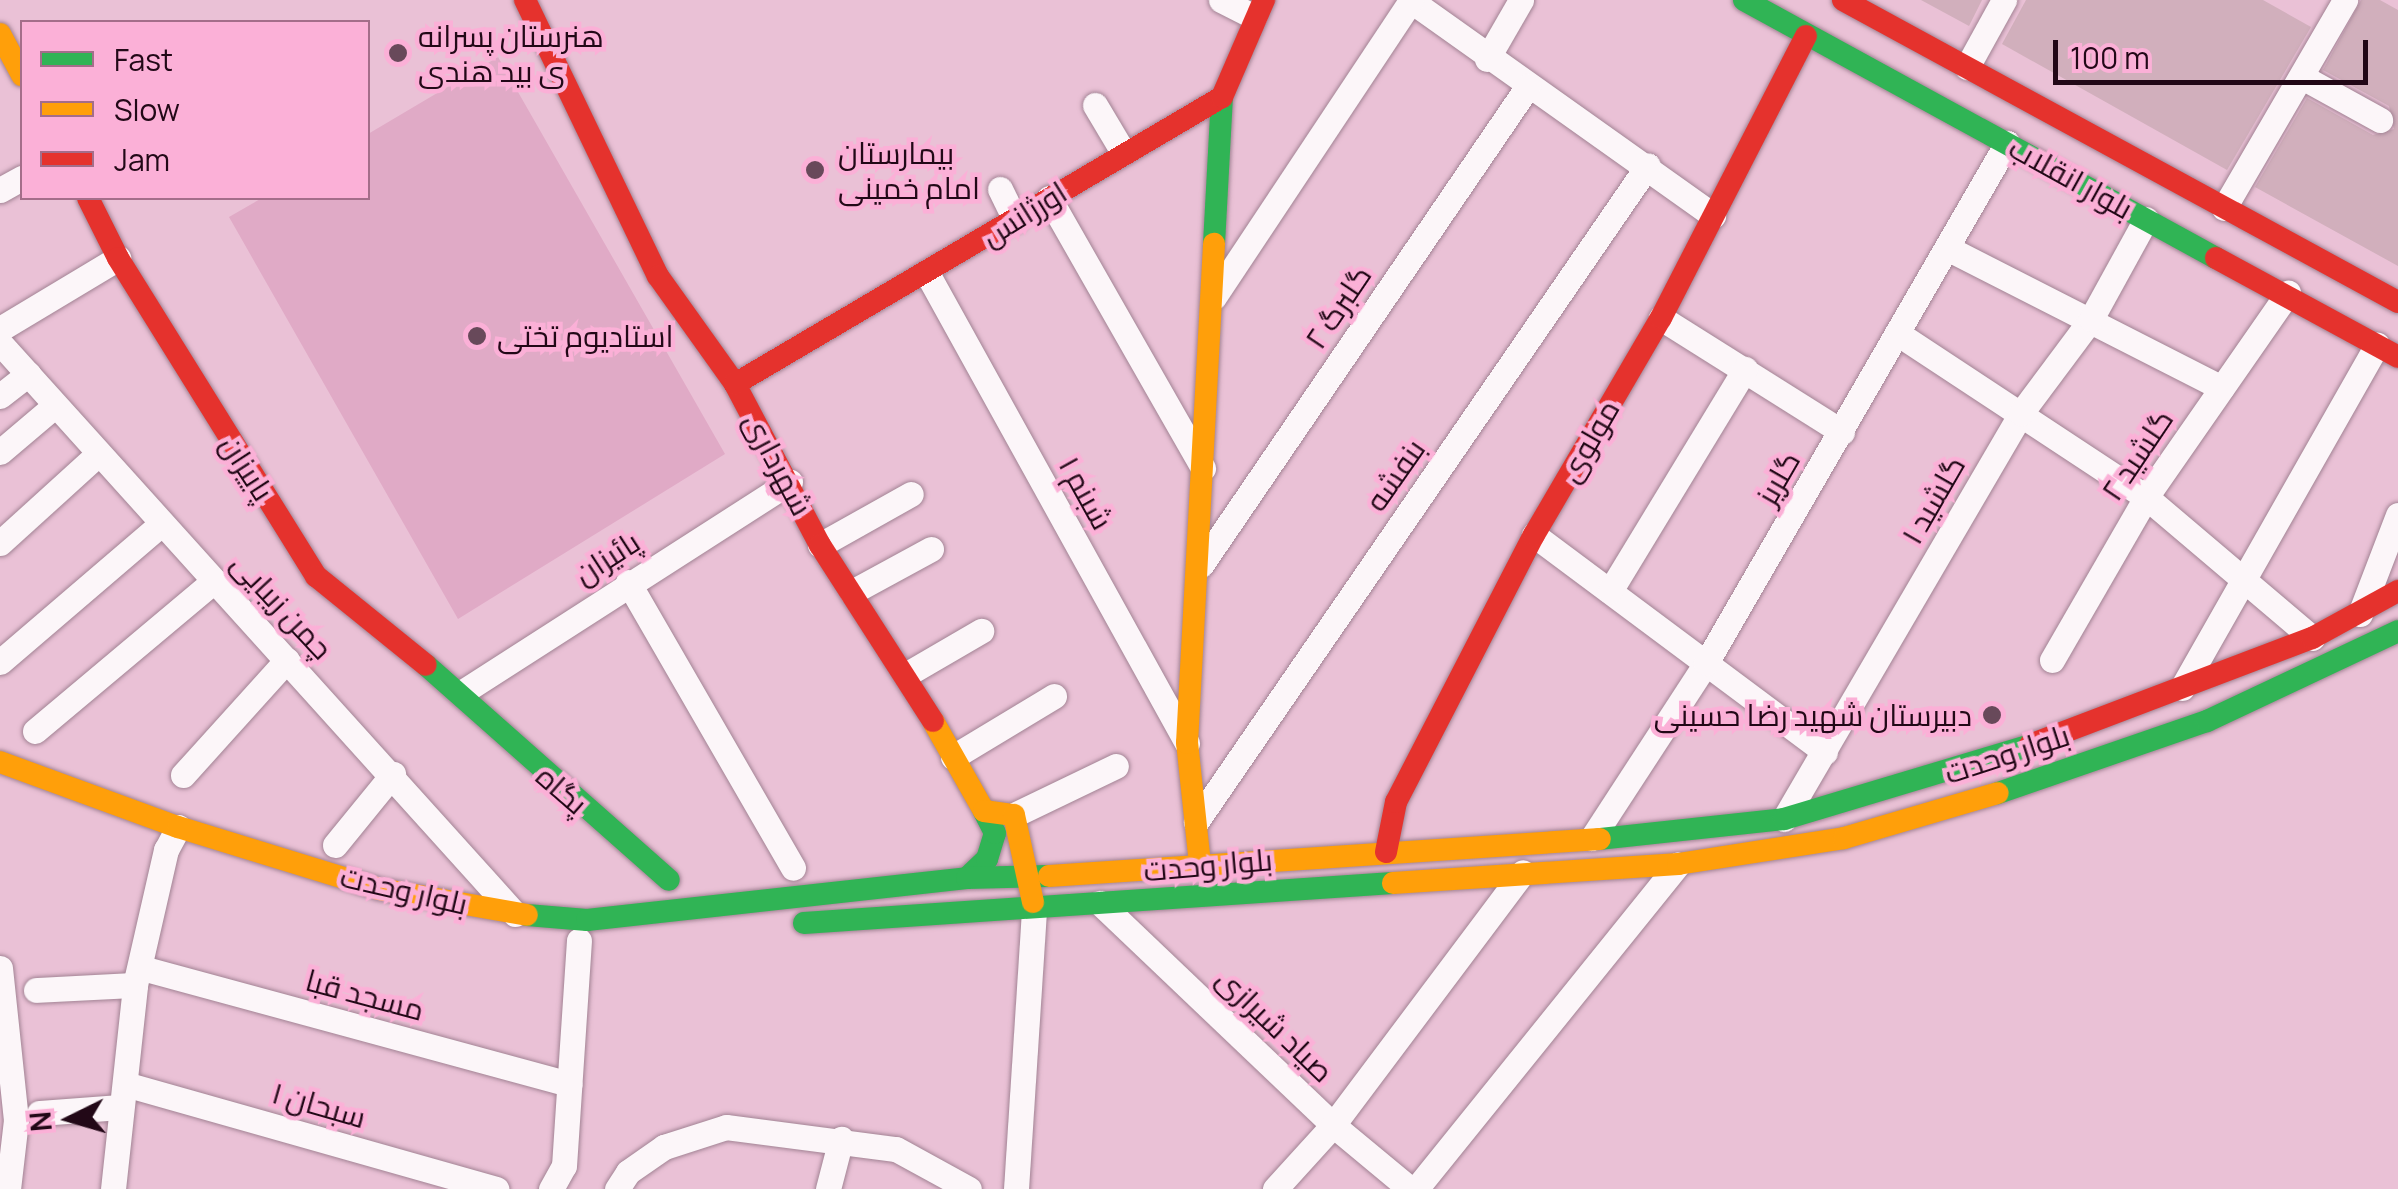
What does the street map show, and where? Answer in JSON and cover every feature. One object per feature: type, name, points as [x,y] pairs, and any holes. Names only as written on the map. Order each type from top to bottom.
[{"type":"main road","name":"شهرداری","points":[[525,0],[658,276],[735,384],[790,482],[820,546],[908,674],[984,811]]},
{"type":"main road","name":"بلوار انقلاب","points":[[1744,0],[2288,293],[2387,351]]},
{"type":"main road","name":"بلوار انقلاب","points":[[1843,0],[2398,302]]},
{"type":"main road","points":[[1200,864],[1187,743],[1201,565],[1222,97],[1259,8]]},
{"type":"main road","points":[[0,34],[20,71]]},
{"type":"main road","name":"مولوی","points":[[1386,852],[1396,802],[1534,535],[1661,318],[1806,36]]},
{"type":"main road","name":"اورژانس","points":[[735,384],[928,275],[1123,152],[1222,97]]},
{"type":"main road","points":[[2064,175],[2102,180],[2118,150]]},
{"type":"main road","name":"پاییزان","points":[[89,200],[118,258],[316,576],[462,693]]},
{"type":"main road","name":"بلوار وحدت","points":[[164,840],[380,889],[516,914],[588,920],[677,914],[967,878],[1592,838],[1784,819],[1949,774],[2178,692],[2312,638],[2398,590]]},
{"type":"main road","name":"بلوار وحدت","points":[[0,762],[164,840],[382,913],[484,934],[579,940],[1678,864],[1844,838],[2059,776],[2207,721],[2398,631]]},
{"type":"main road","name":"پگاه","points":[[462,693],[522,755],[669,880]]},
{"type":"main road","points":[[0,785],[48,806]]},
{"type":"main road","points":[[984,811],[1014,815],[1034,907]]},
{"type":"main road","points":[[967,878],[987,859],[994,833],[984,811]]},
{"type":"street","points":[[1221,0],[1259,8]]},
{"type":"street","points":[[1214,297],[1410,0],[1487,58],[1648,165],[1713,215]]},
{"type":"street","points":[[1487,58],[1521,0]]},
{"type":"street","points":[[1967,68],[2004,0]]},
{"type":"street","points":[[2224,208],[2304,78],[2345,0]]},
{"type":"street","points":[[2304,78],[2380,120]]},
{"type":"street","name":"گلبرگ ۲","points":[[1201,565],[1528,86]]},
{"type":"street","points":[[1095,105],[1123,152]]},
{"type":"street","name":"گلریز","points":[[1592,838],[1706,662],[2007,143]]},
{"type":"street","name":"بنفشه","points":[[1196,822],[1648,165]]},
{"type":"street","points":[[1000,190],[1015,220]]},
{"type":"street","points":[[1050,198],[1206,472]]},
{"type":"street","name":"گلشید ۱","points":[[1784,819],[2021,412],[2090,319],[2146,219]]},
{"type":"street","points":[[1949,248],[2222,388]]},
{"type":"street","points":[[0,329],[118,258]]},
{"type":"street","name":"شبنم ۱","points":[[928,275],[1187,743]]},
{"type":"street","name":"گلشید ۲","points":[[2052,660],[2146,497],[2288,293]]},
{"type":"street","points":[[1661,318],[1842,432]]},
{"type":"street","points":[[1898,334],[2146,497],[2312,638]]},
{"type":"street","name":"چمن زیبایی","points":[[0,343],[53,407],[393,774],[516,914]]},
{"type":"street","points":[[2178,692],[2387,351]]},
{"type":"street","points":[[1610,591],[1745,369]]},
{"type":"street","points":[[0,396],[28,374]]},
{"type":"street","points":[[0,452],[53,407]]},
{"type":"street","points":[[0,543],[98,454]]},
{"type":"street","name":"پائیزان","points":[[462,693],[628,582],[790,482]]},
{"type":"street","points":[[820,546],[911,494]]},
{"type":"street","points":[[2360,614],[2398,515]]},
{"type":"street","points":[[0,662],[162,523]]},
{"type":"street","points":[[1534,535],[1825,752]]},
{"type":"street","points":[[852,592],[931,548]]},
{"type":"street","points":[[35,730],[214,580]]},
{"type":"street","points":[[628,582],[794,868]]},
{"type":"street","points":[[908,674],[981,631]]},
{"type":"street","points":[[183,774],[287,660]]},
{"type":"street","points":[[953,758],[1054,696]]},
{"type":"street","points":[[1014,815],[1116,766]]},
{"type":"street","points":[[335,845],[393,774]]},
{"type":"street","points":[[113,1189],[138,977],[164,840]]},
{"type":"street","points":[[1413,1189],[1678,864]]},
{"type":"street","points":[[1275,1189],[1333,1125],[1523,872]]},
{"type":"street","name":"صیاد شیرازی","points":[[1100,903],[1333,1125],[1413,1189]]},
{"type":"street","points":[[1016,1189],[1034,907]]},
{"type":"street","points":[[551,1189],[564,1166],[579,940]]},
{"type":"street","points":[[0,968],[16,1120],[8,1189]]},
{"type":"street","name":"مسجد قبا","points":[[36,990],[138,977],[570,1084]]},
{"type":"street","points":[[39,1113],[123,1096]]},
{"type":"street","name":"سبحان ۱","points":[[123,1096],[496,1189]]},
{"type":"street","points":[[617,1189],[628,1172],[664,1148],[726,1127],[896,1149],[969,1189]]},
{"type":"street","points":[[828,1189],[841,1139]]},
{"type":"shaded area","name":"استادیوم تختی","points":[[498,57],[725,454],[458,619],[229,217],[259,200],[370,200],[370,133]]},
{"type":"building","points":[[1921,0],[1982,0],[1969,26]]},
{"type":"building","points":[[2026,0],[2263,0],[2311,27],[2227,170],[2002,44]]},
{"type":"building","points":[[2361,0],[2380,0],[2398,10],[2398,266],[2255,187],[2307,98],[2373,135],[2394,129],[2389,106],[2323,70]]},
{"type":"traffic: fast","points":[[1744,0],[2216,258]]},
{"type":"traffic: fast","points":[[1214,244],[1222,97]]},
{"type":"traffic: fast","points":[[1998,793],[2207,721],[2398,631]]},
{"type":"traffic: fast","points":[[426,665],[669,880]]},
{"type":"traffic: fast","points":[[1600,839],[1784,819],[2030,745]]},
{"type":"traffic: fast","points":[[967,878],[987,859],[995,833],[984,811]]},
{"type":"traffic: fast","points":[[527,915],[587,920],[967,878],[1049,876]]},
{"type":"traffic: fast","points":[[804,923],[1393,883]]},
{"type":"traffic: slow","points":[[0,34],[20,71]]},
{"type":"traffic: slow","points":[[1200,864],[1187,743],[1214,244]]},
{"type":"traffic: slow","points":[[933,721],[984,811],[1014,815],[1033,902]]},
{"type":"traffic: slow","points":[[0,762],[178,827],[380,889],[527,915]]},
{"type":"traffic: slow","points":[[1393,883],[1678,864],[1844,838],[1998,793]]},
{"type":"traffic: slow","points":[[1049,876],[1600,839]]},
{"type":"traffic: jam","points":[[525,0],[658,276],[735,384],[820,545],[933,721]]},
{"type":"traffic: jam","points":[[735,384],[1222,97],[1264,0]]},
{"type":"traffic: jam","points":[[1843,0],[2398,302]]},
{"type":"traffic: jam","points":[[1386,852],[1396,802],[1534,535],[1661,318],[1806,36]]},
{"type":"traffic: jam","points":[[89,200],[118,258],[316,576],[426,665]]},
{"type":"traffic: jam","points":[[2216,258],[2398,357]]},
{"type":"traffic: jam","points":[[2030,745],[2312,638],[2398,591]]},
{"type":"place","name":"هنرستان پسرانه ی بید هندی","points":[[398,53]]},
{"type":"place","name":"بیمارستان امام خمینی","points":[[815,170]]},
{"type":"place","name":"استادیوم تختی","points":[[477,336]]},
{"type":"place","name":"دبیرستان شهید رضا حسینی","points":[[1992,715]]}]
